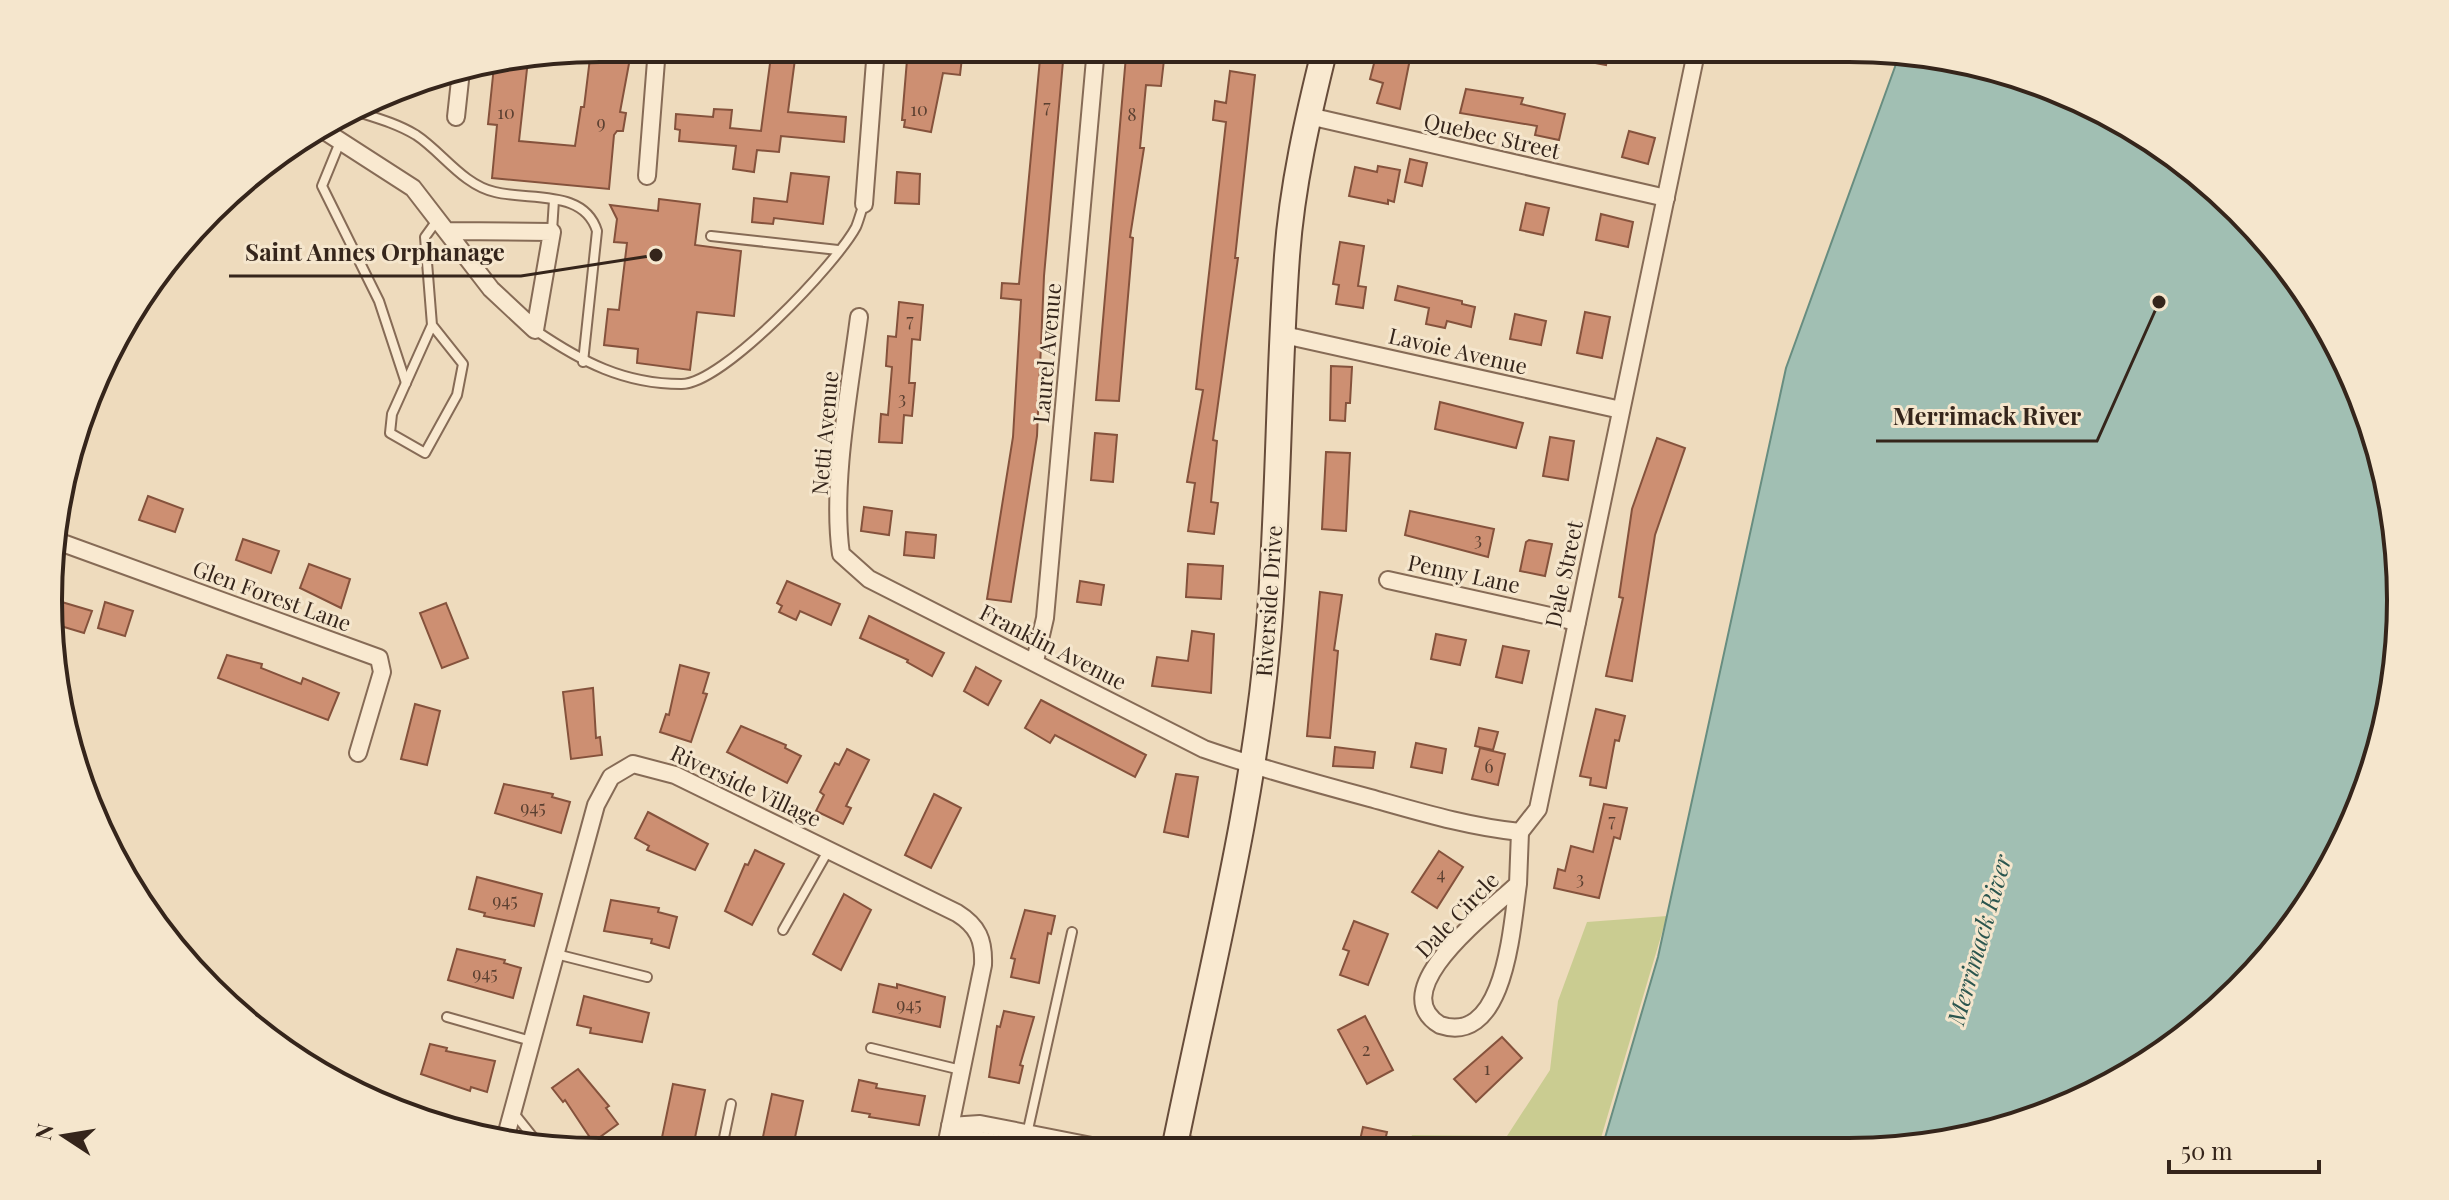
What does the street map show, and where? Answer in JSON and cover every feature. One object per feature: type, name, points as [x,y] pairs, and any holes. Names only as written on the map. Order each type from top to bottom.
[{"type":"main road","name":"Riverside Drive","points":[[1176,1138],[1252,766],[1269,623],[1287,256],[1309,116],[1322,62]]},
{"type":"street","points":[[647,176],[656,62]]},
{"type":"street","points":[[864,204],[875,62]]},
{"type":"street","name":"Laurel Avenue","points":[[1035,661],[1045,618],[1095,62]]},
{"type":"street","name":"Dale Street","points":[[1520,832],[1538,809],[1694,62]]},
{"type":"street","points":[[456,117],[460,80]]},
{"type":"street","name":"Quebec Street","points":[[1309,116],[1666,198]]},
{"type":"street","points":[[330,135],[413,188],[444,224],[491,289],[535,330]]},
{"type":"street","points":[[444,224],[552,232],[535,330]]},
{"type":"street","name":"Netti Avenue","points":[[841,554],[843,455],[859,317]]},
{"type":"street","name":"Lavoie Avenue","points":[[1284,335],[1621,410]]},
{"type":"street","name":"Glen Forest Lane","points":[[65,544],[379,658],[382,672],[358,753]]},
{"type":"street","name":"Franklin Avenue","points":[[841,554],[869,579],[1204,749],[1252,766]]},
{"type":"street","name":"Penny Lane","points":[[1388,580],[1577,622]]},
{"type":"street","name":"Riverside Village","points":[[507,1130],[596,805],[603,789],[621,769],[647,765],[957,913],[980,935],[984,954],[982,974],[948,1138]]},
{"type":"street","points":[[1252,766],[1476,827],[1520,832]]},
{"type":"street","name":"Dale Circle","points":[[1518,884],[1455,944],[1426,980],[1422,993],[1423,1006],[1440,1025],[1466,1026],[1496,995],[1505,969],[1518,884],[1520,832]]},
{"type":"street","points":[[950,1126],[975,1138]]},
{"type":"lane","points":[[366,115],[416,135],[480,187],[494,192],[579,204],[592,215],[597,231],[583,362]]},
{"type":"lane","points":[[340,141],[322,186],[379,301],[406,383]]},
{"type":"lane","points":[[552,232],[554,200]]},
{"type":"lane","points":[[535,330],[583,362],[618,377],[685,385],[719,367],[776,323],[856,228],[864,204]]},
{"type":"lane","points":[[432,325],[463,364],[457,395],[425,453],[390,433],[392,414],[432,325],[425,237],[444,224]]},
{"type":"lane","points":[[711,236],[838,250]]},
{"type":"lane","points":[[783,930],[829,850]]},
{"type":"lane","points":[[1029,1138],[1072,932]]},
{"type":"lane","points":[[555,954],[647,977]]},
{"type":"lane","points":[[447,1017],[531,1041]]},
{"type":"lane","points":[[871,1048],[961,1070]]},
{"type":"lane","points":[[724,1138],[731,1104]]},
{"type":"lane","points":[[512,1110],[530,1133]]},
{"type":"green space","points":[[1667,916],[1601,1138],[1411,1138],[1412,1135],[1507,1136],[1550,1070],[1558,1001],[1587,922]]},
{"type":"water","points":[[1896,64],[1988,80],[2055,103],[2118,134],[2177,173],[2253,245],[2296,301],[2332,362],[2369,461],[2382,530],[2386,565],[2386,635],[2377,705],[2358,773],[2332,838],[2276,928],[2204,1004],[2177,1027],[2118,1066],[2087,1083],[2022,1109],[1954,1128],[1919,1133],[1849,1138],[1605,1138],[1658,957],[1786,368]]},
{"type":"building","points":[[589,62],[629,62],[620,112],[626,113],[623,131],[617,131],[614,135],[609,189],[492,178],[497,125],[488,124],[493,72],[527,67],[519,141],[575,146],[581,107],[584,107]]},
{"type":"building","points":[[770,62],[795,62],[788,112],[846,117],[844,142],[781,136],[779,152],[757,150],[754,172],[733,169],[736,146],[679,141],[680,130],[675,129],[676,114],[713,117],[714,109],[732,110],[730,128],[761,131]]},
{"type":"building","points":[[907,62],[962,62],[960,75],[943,73],[931,132],[904,127],[905,120],[902,120]]},
{"type":"building","points":[[1040,62],[1063,62],[1044,276],[1037,436],[1011,602],[987,599],[1013,437],[1021,300],[1001,298],[1002,283],[1019,284]]},
{"type":"building","points":[[1125,62],[1164,62],[1161,86],[1146,85],[1140,148],[1144,148],[1130,237],[1133,238],[1119,401],[1096,400]]},
{"type":"building","points":[[1374,62],[1409,62],[1400,109],[1377,103],[1383,83],[1370,79]]},
{"type":"building","points":[[1230,71],[1255,75],[1235,258],[1238,258],[1213,440],[1217,441],[1211,502],[1218,503],[1214,534],[1188,531],[1195,483],[1187,482],[1203,390],[1196,389],[1226,122],[1213,120],[1215,101],[1226,103]]},
{"type":"building","points":[[1466,89],[1523,98],[1521,104],[1565,114],[1559,140],[1535,135],[1537,126],[1460,113]]},
{"type":"building","points":[[1629,131],[1655,138],[1648,164],[1622,157]]},
{"type":"building","points":[[1410,159],[1427,163],[1422,186],[1405,182]]},
{"type":"building","points":[[1378,166],[1400,170],[1394,202],[1388,200],[1388,204],[1349,196],[1355,167],[1377,172]]},
{"type":"building","points":[[897,172],[920,174],[919,204],[895,203]]},
{"type":"building","points":[[791,173],[829,177],[823,224],[774,218],[773,224],[752,222],[754,198],[787,202]]},
{"type":"building","points":[[659,199],[700,204],[695,245],[741,251],[734,316],[697,312],[690,370],[637,363],[638,349],[604,345],[608,309],[619,310],[627,243],[614,242],[617,219],[610,205],[658,211]]},
{"type":"building","points":[[1526,203],[1549,208],[1543,235],[1520,230]]},
{"type":"building","points":[[1601,214],[1633,222],[1628,247],[1596,240]]},
{"type":"building","points":[[1340,242],[1364,246],[1358,286],[1366,287],[1363,308],[1336,304],[1339,285],[1333,284]]},
{"type":"building","points":[[1398,286],[1475,307],[1471,327],[1447,321],[1445,328],[1426,324],[1429,308],[1395,300]]},
{"type":"building","points":[[899,302],[923,305],[920,340],[912,339],[909,383],[915,383],[912,416],[904,415],[902,443],[879,442],[881,414],[888,415],[892,367],[886,366],[888,336],[896,337]]},
{"type":"building","points":[[1585,312],[1610,317],[1602,358],[1577,353]]},
{"type":"building","points":[[1515,314],[1546,321],[1541,345],[1510,339]]},
{"type":"building","points":[[1331,366],[1352,367],[1350,403],[1346,403],[1345,421],[1330,420]]},
{"type":"building","points":[[1440,402],[1523,423],[1516,448],[1435,429]]},
{"type":"building","points":[[1095,433],[1117,435],[1113,482],[1091,480]]},
{"type":"building","points":[[1550,437],[1574,441],[1568,480],[1543,476]]},
{"type":"building","points":[[1657,438],[1685,448],[1655,535],[1632,681],[1606,676],[1623,598],[1619,597],[1632,509]]},
{"type":"building","points":[[1326,452],[1350,453],[1346,531],[1322,529]]},
{"type":"building","points":[[148,496],[183,509],[175,532],[139,520]]},
{"type":"building","points":[[864,507],[892,511],[889,535],[861,531]]},
{"type":"building","points":[[1410,511],[1494,529],[1488,557],[1405,535]]},
{"type":"building","points":[[906,532],[936,535],[934,558],[904,555]]},
{"type":"building","points":[[243,539],[279,551],[271,573],[236,560]]},
{"type":"building","points":[[1529,540],[1552,544],[1545,576],[1520,571]]},
{"type":"building","points":[[309,564],[350,579],[341,608],[300,588]]},
{"type":"building","points":[[1188,564],[1223,566],[1221,599],[1186,597]]},
{"type":"building","points":[[787,581],[840,604],[831,625],[800,611],[796,620],[779,612],[782,606],[777,603]]},
{"type":"building","points":[[1080,581],[1104,585],[1101,605],[1077,602]]},
{"type":"building","points":[[1320,592],[1342,595],[1334,650],[1338,651],[1330,738],[1307,736]]},
{"type":"building","points":[[62,602],[92,611],[84,633],[63,627]]},
{"type":"building","points":[[105,602],[133,611],[125,636],[98,628]]},
{"type":"building","points":[[446,603],[468,658],[442,668],[420,613]]},
{"type":"building","points":[[869,616],[944,653],[932,676],[908,660],[860,638]]},
{"type":"building","points":[[1192,631],[1214,634],[1211,693],[1152,686],[1157,657],[1188,661]]},
{"type":"building","points":[[1436,634],[1466,640],[1460,665],[1431,659]]},
{"type":"building","points":[[1503,646],[1529,651],[1522,683],[1496,677]]},
{"type":"building","points":[[227,655],[262,664],[261,668],[301,684],[303,678],[339,693],[328,720],[218,678]]},
{"type":"building","points":[[680,665],[709,673],[703,693],[707,694],[691,742],[660,732],[666,714],[669,715]]},
{"type":"building","points":[[976,667],[1001,681],[988,705],[964,691]]},
{"type":"building","points":[[593,688],[596,738],[600,737],[602,755],[571,759],[563,692]]},
{"type":"building","points":[[1041,700],[1146,755],[1135,777],[1055,735],[1050,743],[1025,728]]},
{"type":"building","points":[[415,704],[440,711],[427,765],[401,759]]},
{"type":"building","points":[[1596,709],[1625,716],[1619,741],[1615,740],[1606,788],[1590,785],[1591,778],[1580,776]]},
{"type":"building","points":[[741,726],[786,745],[785,748],[801,756],[787,783],[727,752]]},
{"type":"building","points":[[1479,728],[1498,732],[1493,750],[1475,746]]},
{"type":"building","points":[[1416,743],[1446,749],[1442,773],[1411,767]]},
{"type":"building","points":[[1335,747],[1375,752],[1373,768],[1333,766]]},
{"type":"building","points":[[1480,748],[1505,754],[1498,785],[1472,779]]},
{"type":"building","points":[[847,749],[869,760],[846,806],[851,808],[843,824],[816,811],[824,795],[820,792],[835,763],[839,765]]},
{"type":"building","points":[[1176,774],[1198,777],[1188,837],[1164,832]]},
{"type":"building","points":[[504,784],[553,794],[552,797],[570,802],[561,833],[495,813]]},
{"type":"building","points":[[934,794],[961,808],[931,868],[905,855]]},
{"type":"building","points":[[1604,804],[1627,808],[1620,839],[1614,837],[1599,898],[1554,888],[1558,869],[1565,871],[1571,846],[1593,852]]},
{"type":"building","points":[[648,812],[708,844],[695,870],[647,850],[649,846],[635,838]]},
{"type":"building","points":[[755,850],[784,864],[752,925],[725,911],[745,864],[748,865]]},
{"type":"building","points":[[1439,851],[1463,867],[1437,908],[1412,892]]},
{"type":"building","points":[[477,877],[542,894],[534,926],[484,916],[485,913],[469,909]]},
{"type":"building","points":[[844,894],[871,910],[841,970],[813,954]]},
{"type":"building","points":[[611,900],[659,908],[658,912],[677,917],[669,948],[651,943],[652,939],[604,931]]},
{"type":"building","points":[[1025,910],[1055,916],[1051,934],[1048,933],[1039,983],[1011,977],[1015,959],[1011,958]]},
{"type":"building","points":[[1354,921],[1388,934],[1368,985],[1340,975],[1349,951],[1343,949]]},
{"type":"building","points":[[457,949],[505,960],[504,963],[521,968],[513,998],[448,980]]},
{"type":"building","points":[[879,984],[897,988],[897,984],[945,997],[940,1027],[873,1012]]},
{"type":"building","points":[[584,996],[649,1013],[642,1042],[590,1033],[591,1028],[577,1025]]},
{"type":"building","points":[[1004,1011],[1034,1017],[1020,1065],[1023,1066],[1019,1083],[989,1077],[997,1026],[1000,1027]]},
{"type":"building","points":[[1365,1016],[1393,1070],[1367,1084],[1338,1030]]},
{"type":"building","points":[[1502,1037],[1522,1058],[1476,1102],[1454,1079]]},
{"type":"building","points":[[430,1044],[447,1048],[446,1051],[495,1061],[487,1092],[471,1087],[470,1091],[421,1074]]},
{"type":"building","points":[[578,1069],[609,1106],[606,1108],[618,1124],[599,1138],[590,1138],[565,1100],[563,1102],[552,1088]]},
{"type":"building","points":[[859,1080],[877,1084],[876,1088],[925,1096],[919,1125],[852,1111]]},
{"type":"building","points":[[673,1084],[705,1090],[695,1138],[662,1138]]},
{"type":"building","points":[[772,1094],[803,1101],[795,1138],[763,1138]]},
{"type":"building","points":[[1363,1127],[1387,1132],[1386,1138],[1360,1138]]},
{"type":"place","name":"Saint Annes Orphanage","points":[[656,255]]},
{"type":"place","name":"Merrimack River","points":[[2159,302]]}]
